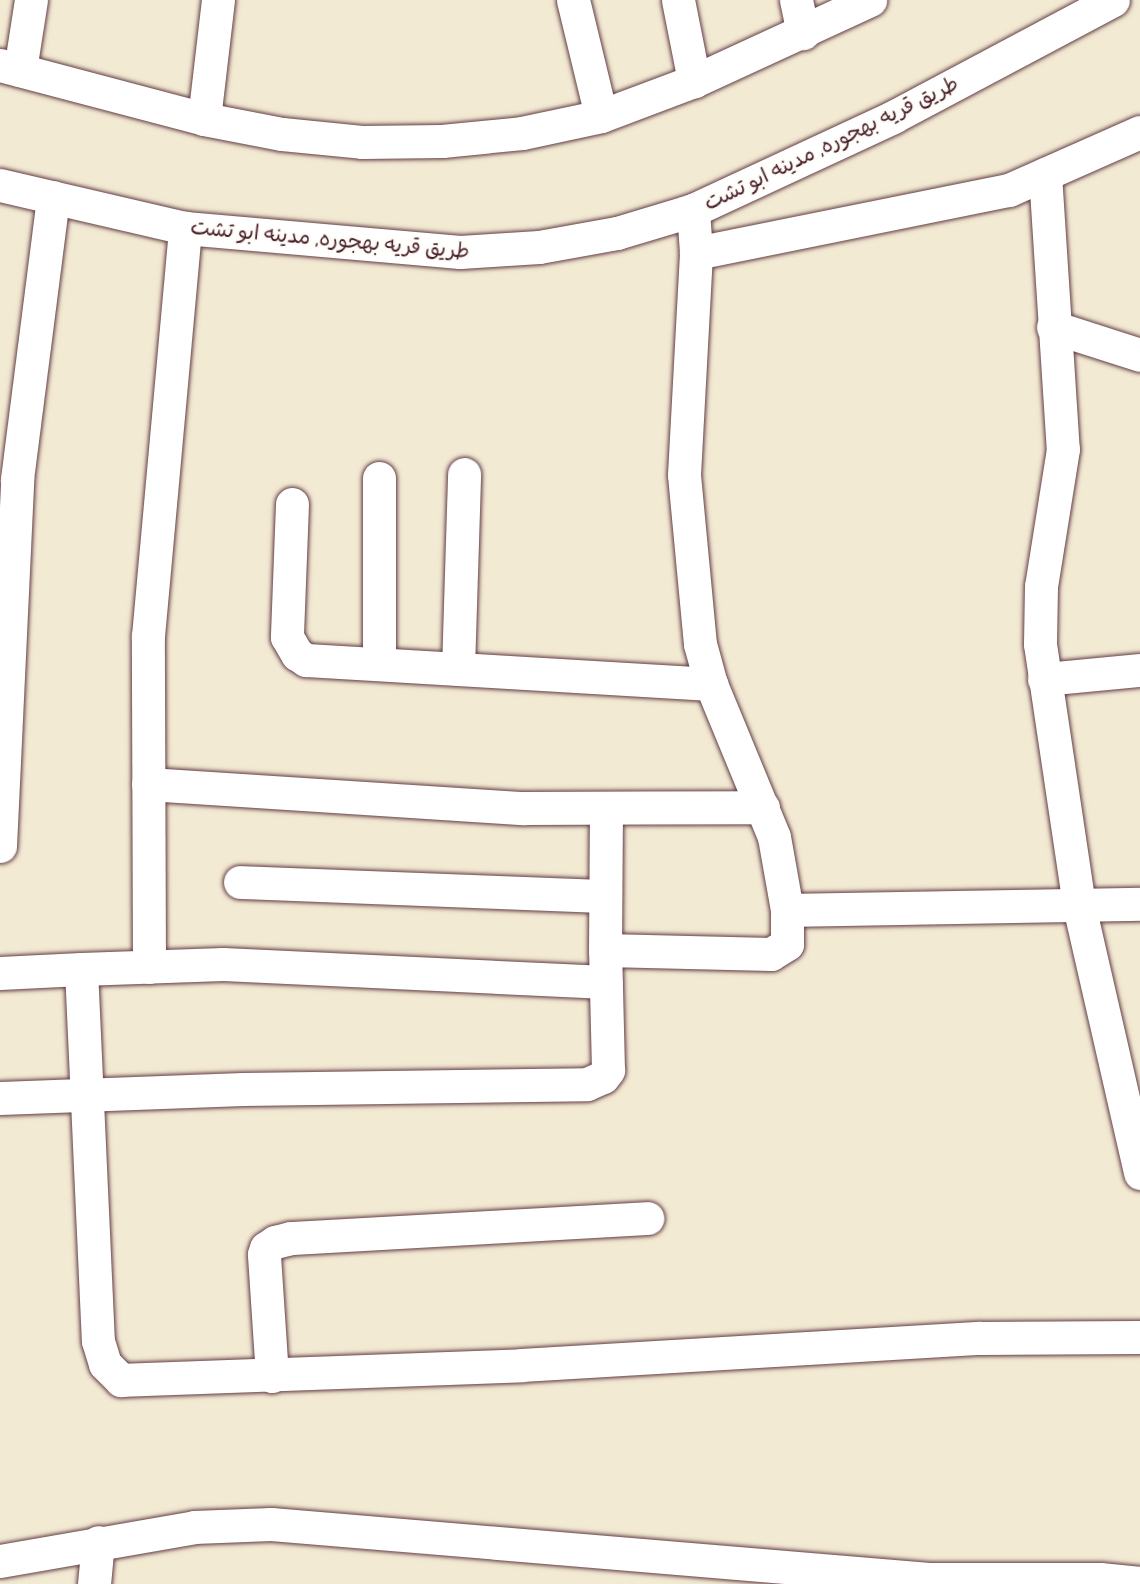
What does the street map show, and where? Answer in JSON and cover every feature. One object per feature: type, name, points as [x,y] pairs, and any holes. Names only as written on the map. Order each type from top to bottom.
[{"type":"street","points":[[31,0],[10,68],[204,119],[282,134],[374,142],[442,141],[511,134],[601,116],[694,81],[803,33],[870,0]]},
{"type":"street","points":[[204,119],[218,0]]},
{"type":"street","points":[[573,0],[601,116]]},
{"type":"street","points":[[678,0],[694,81]]},
{"type":"street","points":[[796,0],[803,33]]},
{"type":"street","name":"طريق قريه بهجوره, مدينه ابو تشت","points":[[0,185],[185,228],[460,252],[562,243],[617,233],[693,210],[892,117],[1113,0]]},
{"type":"street","points":[[696,253],[1009,190],[1140,132]]},
{"type":"street","points":[[1045,174],[1053,327],[1063,449],[1041,586],[1040,644],[1080,906],[1140,1173]]},
{"type":"street","points":[[0,846],[17,479],[53,198]]},
{"type":"street","points":[[605,950],[771,954],[787,944],[787,910],[774,837],[711,684],[700,644],[684,475],[696,253],[693,210]]},
{"type":"street","points":[[149,967],[148,636],[185,228]]},
{"type":"street","points":[[1053,327],[1140,356]]},
{"type":"street","points":[[458,669],[464,474]]},
{"type":"street","points":[[379,478],[379,664]]},
{"type":"street","points":[[292,504],[287,637],[292,647],[306,660],[711,684]]},
{"type":"street","points":[[1044,679],[1140,670]]},
{"type":"street","points":[[148,784],[523,808],[763,807]]},
{"type":"street","points":[[0,1098],[243,1089],[587,1084],[603,1077],[608,1070],[605,950],[606,808]]},
{"type":"street","points":[[240,882],[605,896]]},
{"type":"street","points":[[787,910],[1140,904]]},
{"type":"street","points":[[0,973],[223,964],[606,982]]},
{"type":"street","points":[[81,969],[98,1341],[105,1364],[114,1376],[133,1382],[980,1338],[1140,1337]]},
{"type":"street","points":[[272,1376],[264,1254],[266,1248],[275,1242],[291,1238],[647,1218]]},
{"type":"street","points":[[0,1561],[194,1527],[271,1524],[929,1581],[1027,1582],[1100,1579],[1140,1584]]},
{"type":"street","points":[[94,1584],[98,1542]]}]
